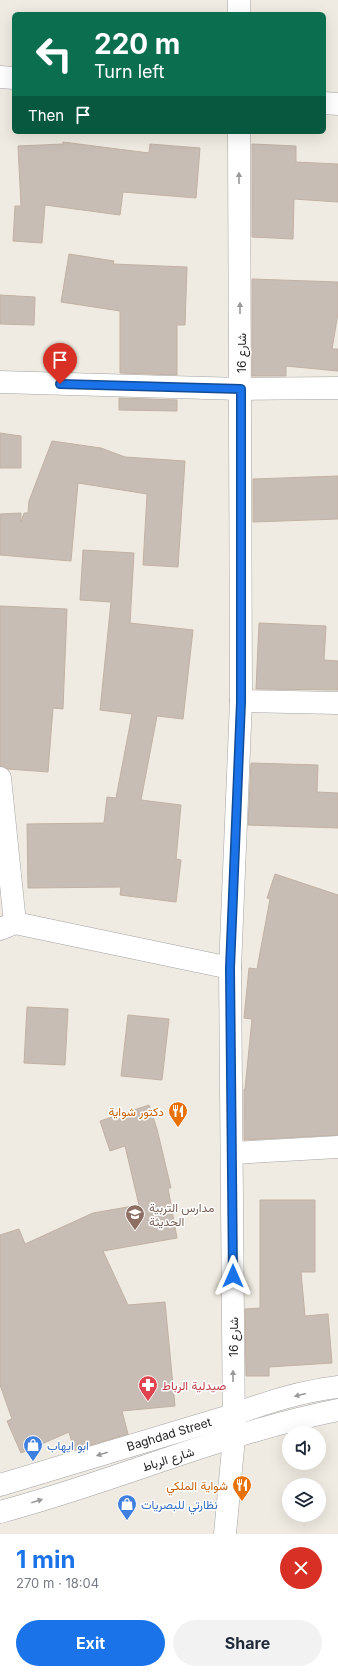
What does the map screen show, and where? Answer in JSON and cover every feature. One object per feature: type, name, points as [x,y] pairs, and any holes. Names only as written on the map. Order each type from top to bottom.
[{"type":"street","points":[[239,0],[239,12]]},
{"type":"street","points":[[0,77],[12,78]]},
{"type":"street","points":[[326,103],[338,104]]},
{"type":"street","name":"شارع 16","points":[[225,1534],[234,1438],[233,1153],[230,968],[241,702],[239,134]]},
{"type":"street","points":[[0,382],[241,389],[338,388]]},
{"type":"street","points":[[241,702],[338,703]]},
{"type":"street","points":[[0,778],[8,926],[230,968]]},
{"type":"street","points":[[233,1153],[338,1147]]},
{"type":"street","name":"Baghdad Street","points":[[2,1480],[234,1415],[261,1405],[325,1388],[338,1387]]},
{"type":"street","name":"شارع الرباط","points":[[7,1510],[234,1438],[313,1415],[338,1410]]},
{"type":"street","points":[[2,1480],[7,1510]]},
{"type":"building","points":[[63,142],[149,153],[150,144],[200,148],[196,198],[123,192],[120,215],[45,205],[42,243],[13,241],[15,206],[21,206],[18,146],[63,144]]},
{"type":"building","points":[[252,144],[296,146],[296,162],[338,164],[338,202],[294,199],[293,239],[252,237]]},
{"type":"building","points":[[69,254],[114,261],[113,264],[187,267],[185,325],[177,325],[177,375],[120,373],[120,311],[61,302]]},
{"type":"building","points":[[252,279],[338,282],[338,313],[332,349],[338,349],[338,371],[286,366],[286,376],[252,376]]},
{"type":"building","points":[[0,295],[35,297],[34,325],[0,324]]},
{"type":"building","points":[[119,398],[177,400],[177,411],[119,410]]},
{"type":"building","points":[[0,433],[21,436],[21,468],[0,468]]},
{"type":"building","points":[[52,441],[101,448],[125,457],[185,461],[178,567],[143,565],[147,494],[78,483],[71,561],[0,555],[0,514],[21,513],[21,522],[24,513],[28,513],[29,501]]},
{"type":"building","points":[[338,476],[338,519],[253,522],[253,479]]},
{"type":"building","points":[[83,550],[134,553],[130,623],[193,630],[183,719],[157,716],[141,800],[181,805],[176,859],[181,860],[176,902],[120,895],[121,887],[28,888],[27,824],[104,823],[107,797],[116,798],[132,714],[100,710],[111,602],[80,600]]},
{"type":"building","points":[[0,606],[67,609],[63,709],[53,708],[48,772],[8,769],[0,766]]},
{"type":"building","points":[[259,623],[326,626],[324,660],[338,661],[338,690],[256,689]]},
{"type":"building","points":[[251,763],[318,765],[317,792],[338,793],[338,828],[248,825]]},
{"type":"building","points":[[275,874],[338,895],[338,1135],[244,1140],[244,1089],[252,1019],[244,1018],[249,968],[257,969],[270,899],[267,898]]},
{"type":"building","points":[[27,1007],[68,1009],[65,1065],[24,1063]]},
{"type":"building","points":[[128,1015],[169,1019],[162,1080],[121,1076]]},
{"type":"building","points":[[149,1105],[157,1129],[171,1188],[168,1188],[177,1238],[103,1251],[128,1305],[165,1302],[175,1406],[122,1411],[128,1434],[74,1450],[69,1432],[21,1453],[7,1421],[12,1419],[0,1385],[0,1235],[19,1229],[25,1244],[93,1213],[139,1205],[125,1146],[110,1151],[100,1121]]},
{"type":"building","points":[[260,1200],[315,1200],[315,1272],[301,1272],[305,1316],[328,1314],[332,1363],[269,1367],[269,1376],[246,1376],[245,1309],[260,1308]]},
{"type":"place","name":"دكتور شواية","points":[[178,1128]]},
{"type":"place","name":"مدارس التربية الحديثة","points":[[135,1231]]},
{"type":"place","name":"صيدلية الرباط","points":[[148,1402]]},
{"type":"place","name":"ابو ايهاب","points":[[33,1462]]},
{"type":"place","name":"شواية الملكي","points":[[242,1502]]},
{"type":"place","name":"نظارتي للبصريات","points":[[127,1521]]},
{"type":"route","points":[[60,384],[241,389],[241,702],[230,968],[233,1276]]}]
